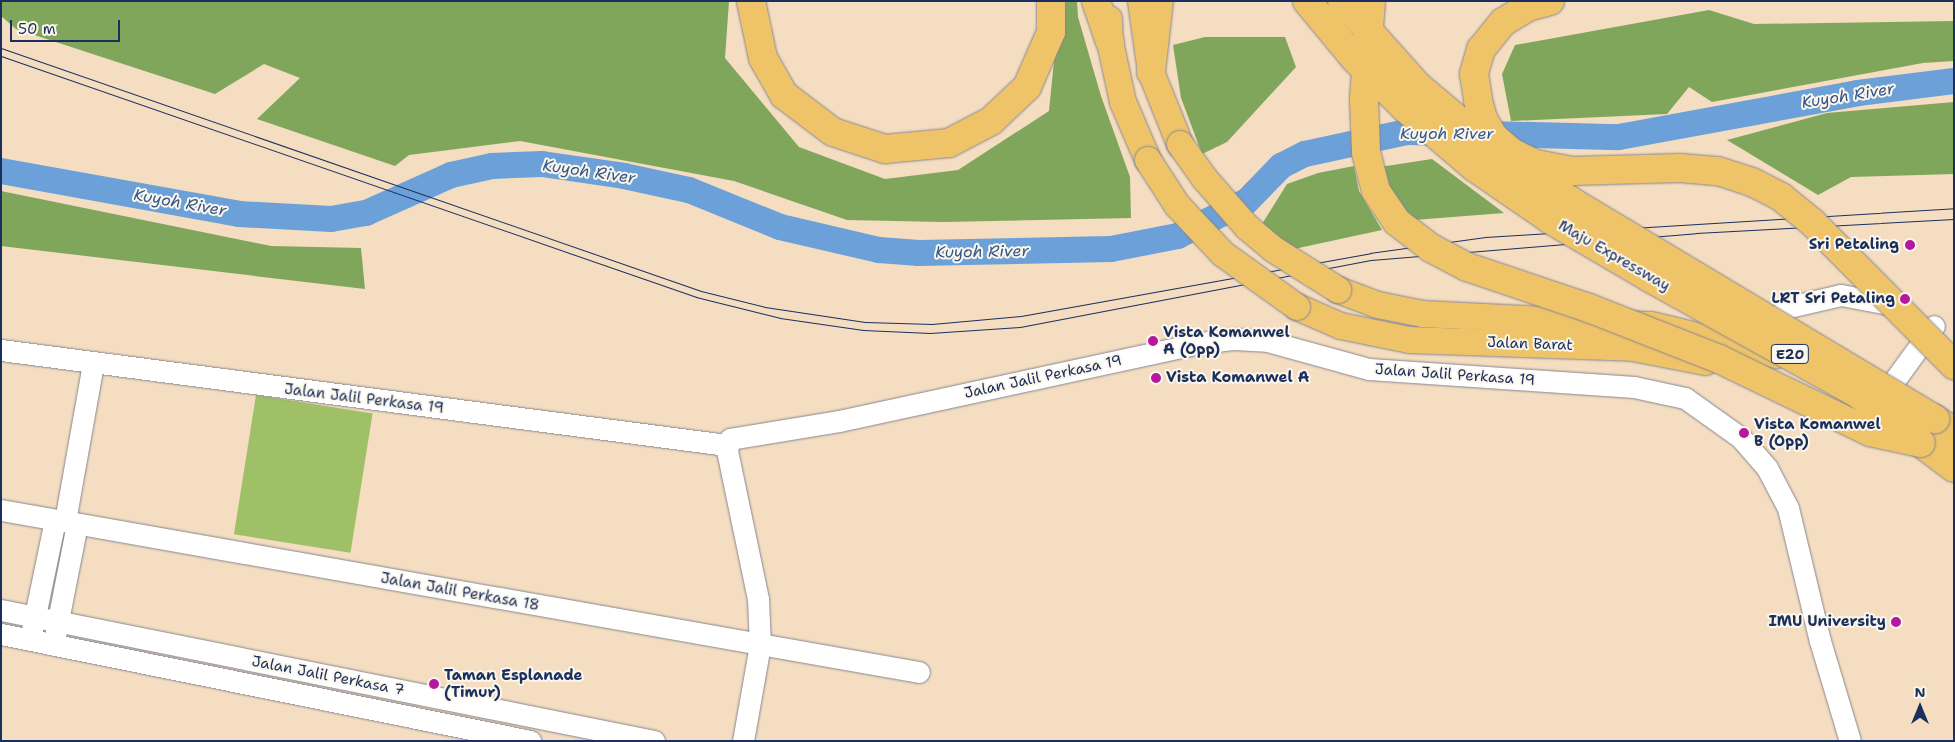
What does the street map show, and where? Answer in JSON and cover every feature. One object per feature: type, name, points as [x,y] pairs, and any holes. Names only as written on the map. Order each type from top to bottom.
[{"type":"highway","points":[[751,1],[763,58],[784,95],[833,132],[886,149],[949,143],[991,121],[1027,87],[1051,32],[1051,1]]},
{"type":"highway","points":[[1096,1],[1110,42]]},
{"type":"highway","points":[[1151,72],[1158,1]]},
{"type":"highway","name":"Maju Expressway","points":[[1307,1],[1355,59],[1404,107],[1474,167],[1551,220],[1600,249],[1857,393],[1954,468]]},
{"type":"highway","name":"Maju Expressway","points":[[1342,1],[1419,87],[1492,148],[1574,202],[1910,402],[1954,432]]},
{"type":"highway","points":[[1371,1],[1364,99],[1366,152],[1376,191],[1397,222],[1431,248],[1466,267],[1589,308],[1719,359],[1870,432],[1921,443]]},
{"type":"highway","points":[[1550,1],[1528,7],[1503,22],[1481,49],[1474,74],[1483,119],[1494,137],[1512,152],[1536,164],[1573,172],[1680,168],[1718,171],[1752,182],[1780,197],[1812,222],[1954,365]]},
{"type":"main road","name":"Jalan Barat","points":[[1109,1],[1110,42],[1123,102],[1148,160],[1177,205],[1223,254],[1297,307],[1342,326],[1401,339],[1633,348],[1731,368],[1870,415],[1954,449]]},
{"type":"main road","name":"Jalan Barat","points":[[1141,1],[1151,72],[1180,144],[1205,179],[1247,228],[1273,250],[1338,290],[1378,305],[1423,314],[1619,322],[1681,330],[1774,354],[1870,415],[1954,476]]},
{"type":"street","points":[[1731,368],[1740,344],[1789,307],[1841,295],[1903,306],[1935,326],[1870,415]]},
{"type":"street","name":"Jalan Jalil Perkasa 19","points":[[1,350],[93,364],[726,447],[735,437],[839,421],[1200,342],[1234,339],[1267,341],[1369,369],[1634,387],[1685,398],[1741,438],[1768,468],[1788,508],[1820,641],[1850,741]]},
{"type":"street","points":[[53,645],[57,622],[66,522],[93,364]]},
{"type":"street","points":[[726,447],[758,599],[760,645],[743,741]]},
{"type":"street","name":"Jalan Jalil Perkasa 18","points":[[1,510],[919,672]]},
{"type":"street","points":[[30,641],[34,616],[66,522]]},
{"type":"street","name":"Jalan Jalil Perkasa 7","points":[[1,610],[654,741]]},
{"type":"street","name":"Jalan Jalil Perkasa 7","points":[[1,634],[530,741]]},
{"type":"green space","points":[[1,1],[729,1],[725,58],[799,147],[885,179],[958,170],[1049,111],[1060,1],[1077,1],[1078,17],[1101,96],[1130,177],[1131,218],[943,222],[847,220],[734,181],[520,141],[409,155],[395,166],[257,119],[300,78],[264,64],[215,94],[16,29],[1,16]]},
{"type":"green space","points":[[1709,10],[1754,24],[1954,21],[1954,61],[1923,63],[1712,102],[1689,87],[1667,114],[1511,121],[1502,74],[1515,45]]},
{"type":"green space","points":[[1205,37],[1285,37],[1296,67],[1227,142],[1202,154],[1181,98],[1173,45]]},
{"type":"green space","points":[[1954,102],[1954,174],[1851,177],[1818,195],[1727,140],[1827,113]]},
{"type":"green space","points":[[1432,159],[1504,213],[1414,220],[1396,202],[1380,167]]},
{"type":"green space","points":[[1354,166],[1359,191],[1382,230],[1294,249],[1262,224],[1287,184],[1318,173]]},
{"type":"green space","points":[[1,191],[271,246],[361,248],[365,289],[1,246]]},
{"type":"green space","points":[[256,395],[373,413],[350,553],[234,534]]},
{"type":"waterway","name":"Kuyoh River","points":[[1,171],[239,214],[331,219],[366,213],[451,175],[492,166],[542,164],[624,176],[689,190],[780,227],[879,250],[919,253],[1111,249],[1178,236],[1247,201],[1281,166],[1305,154],[1407,132],[1619,137],[1858,93],[1954,81]]},
{"type":"tram line","points":[[1,48],[701,291],[765,307],[865,322],[932,324],[1021,316],[1370,253],[1485,237],[1954,208]]},
{"type":"tram line","points":[[1,56],[696,297],[780,318],[863,330],[930,333],[1020,327],[1371,260],[1696,233],[1954,219]]},
{"type":"place","name":"Sri Petaling","points":[[1910,245]]},
{"type":"place","name":"LRT Sri Petaling","points":[[1905,299]]},
{"type":"place","name":"Vista Komanwel A (Opp)","points":[[1153,341]]},
{"type":"place","name":"Vista Komanwel A","points":[[1156,378]]},
{"type":"place","name":"Vista Komanwel B (Opp)","points":[[1744,433]]},
{"type":"place","name":"IMU University","points":[[1896,622]]},
{"type":"place","name":"Taman Esplanade (Timur)","points":[[434,684]]}]
